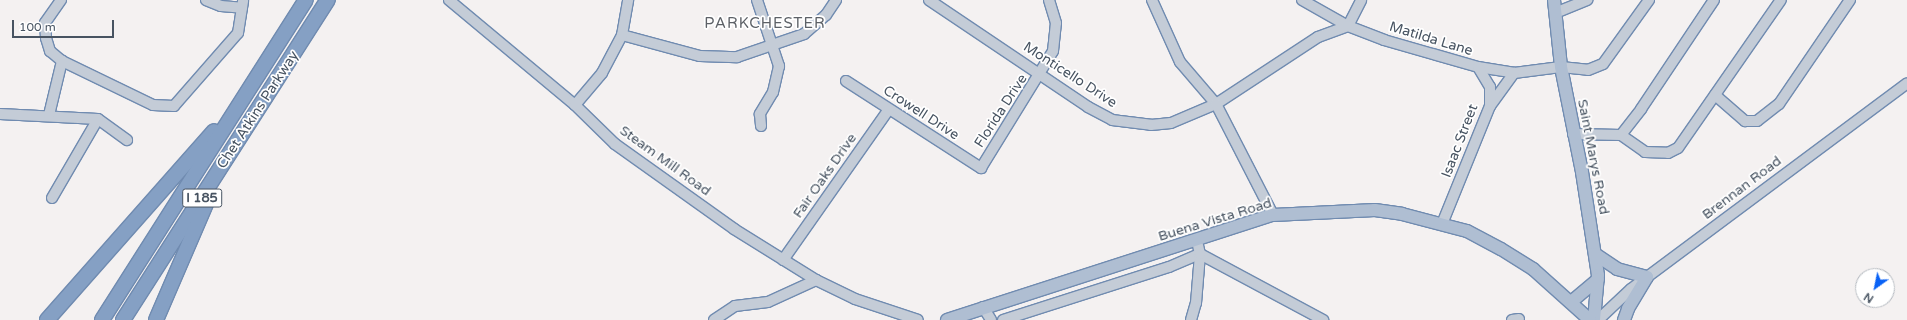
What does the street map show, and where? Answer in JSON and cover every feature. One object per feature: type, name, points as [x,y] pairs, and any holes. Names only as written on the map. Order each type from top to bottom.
[{"type":"highway","name":"Chet Atkins Parkway","points":[[102,320],[306,0]]},
{"type":"highway","name":"Chet Atkins Parkway","points":[[123,320],[328,0]]},
{"type":"highway","points":[[156,320],[206,203],[266,98]]},
{"type":"highway","points":[[46,320],[242,99]]},
{"type":"main road","name":"Saint Marys Road","points":[[1554,0],[1560,67],[1595,254],[1598,279],[1594,320]]},
{"type":"main road","name":"Buena Vista Road","points":[[947,320],[983,307],[1273,216],[1375,210],[1402,214],[1467,231],[1501,249],[1533,269],[1590,320]]},
{"type":"main road","points":[[1595,254],[1617,269],[1647,277],[1628,309],[1624,320]]},
{"type":"main road","points":[[1571,302],[1598,279]]},
{"type":"street","points":[[61,0],[46,23],[46,38],[50,51],[62,61],[153,105],[174,106],[238,33],[243,4],[221,6],[206,0]]},
{"type":"street","name":"Steam Mill Road","points":[[449,0],[575,105],[615,144],[734,229],[816,280],[856,299],[918,320]]},
{"type":"street","points":[[575,105],[602,73],[622,35],[628,0]]},
{"type":"street","points":[[757,0],[779,66],[773,92],[760,114],[761,126]]},
{"type":"street","points":[[622,35],[700,56],[737,57],[804,34],[826,15],[836,0]]},
{"type":"street","name":"Monticello Drive","points":[[929,0],[1106,117],[1133,124],[1171,123],[1216,104],[1318,37],[1348,26]]},
{"type":"street","name":"Florida Drive","points":[[981,168],[1054,51],[1056,23],[1049,0]]},
{"type":"street","points":[[1152,0],[1180,62],[1216,104],[1273,216]]},
{"type":"street","name":"Matilda Lane","points":[[1302,0],[1348,26],[1384,40],[1478,68],[1514,73],[1560,67],[1588,70],[1603,64],[1649,0]]},
{"type":"street","points":[[1348,26],[1361,0]]},
{"type":"street","points":[[1555,12],[1587,0]]},
{"type":"street","points":[[1621,134],[1641,109],[1714,0]]},
{"type":"street","points":[[1573,134],[1621,134],[1645,152],[1668,153],[1678,148],[1781,0]]},
{"type":"street","points":[[1715,95],[1745,121],[1757,121],[1779,104],[1850,0]]},
{"type":"street","points":[[49,115],[62,61]]},
{"type":"street","name":"Isaac Street","points":[[1442,224],[1490,106],[1490,87],[1478,68]]},
{"type":"street","points":[[1490,106],[1514,73]]},
{"type":"street","name":"Crowell Drive","points":[[846,81],[981,168]]},
{"type":"street","name":"Brennan Road","points":[[1598,320],[1647,277],[1907,83]]},
{"type":"street","name":"Fair Oaks Drive","points":[[783,260],[889,109]]},
{"type":"street","points":[[0,114],[49,115],[98,119],[127,140]]},
{"type":"street","points":[[52,198],[98,119]]},
{"type":"street","points":[[1191,320],[1196,303],[1200,254],[1197,241]]},
{"type":"street","points":[[1003,320],[1169,267],[1200,254]]},
{"type":"street","points":[[1200,254],[1323,320]]},
{"type":"street","points":[[714,320],[735,306],[768,302],[797,291],[816,280]]},
{"type":"street","points":[[983,307],[991,320]]},
{"type":"street","points":[[888,310],[896,320]]},
{"type":"district","name":"PARKCHESTER","points":[[765,24]]}]
